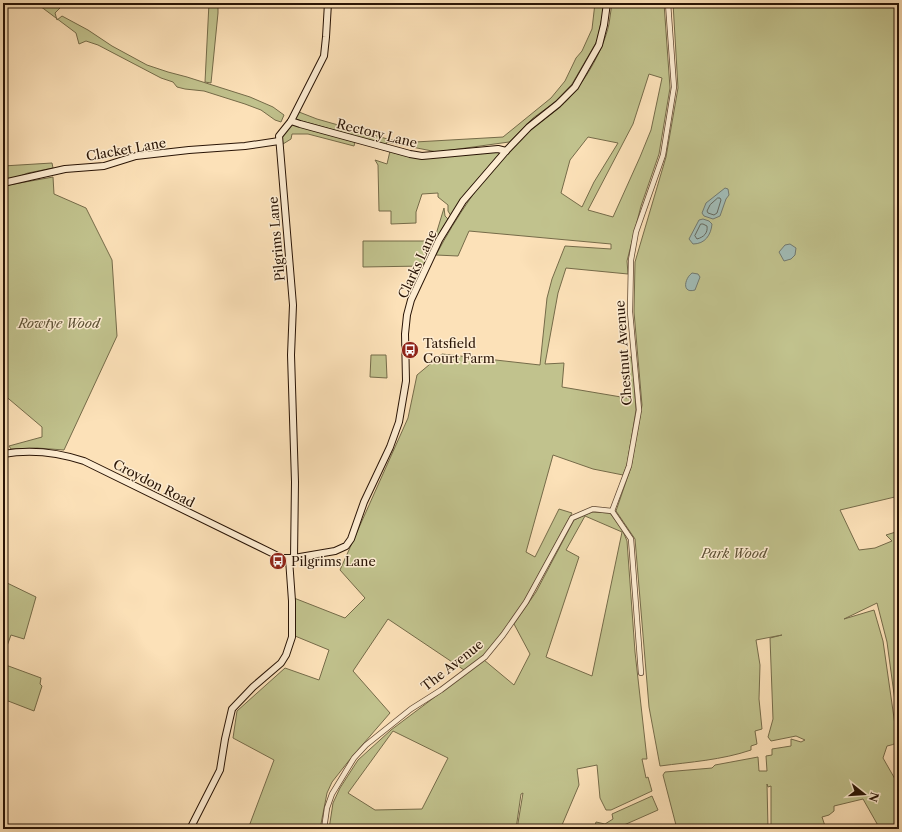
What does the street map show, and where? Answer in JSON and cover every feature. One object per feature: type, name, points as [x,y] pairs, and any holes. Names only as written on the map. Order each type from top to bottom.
[{"type":"street","points":[[278,141],[281,131],[291,121],[324,56],[328,3]]},
{"type":"street","name":"Clarks Lane","points":[[292,558],[335,551],[346,546],[351,539],[364,502],[390,447],[399,422],[406,381],[405,334],[407,315],[411,300],[439,240],[463,201],[506,150],[528,127],[558,104],[575,87],[599,45],[607,3]]},
{"type":"street","name":"Chestnut Avenue","points":[[612,511],[629,466],[639,410],[630,312],[631,260],[636,232],[663,155],[674,88],[668,3]]},
{"type":"street","name":"Rectory Lane","points":[[291,121],[422,156],[498,149],[506,150]]},
{"type":"street","name":"Clacket Lane","points":[[3,183],[65,169],[104,166],[136,156],[245,146],[278,141]]},
{"type":"street","name":"Pilgrims Lane","points":[[190,829],[220,770],[232,709],[253,687],[281,663],[286,655],[292,636],[292,558],[295,482],[291,355],[293,305],[280,149],[278,141]]},
{"type":"street","name":"Croydon Road","points":[[3,454],[24,451],[49,452],[84,461],[275,556],[292,558]]},
{"type":"street","name":"The Avenue","points":[[324,829],[327,808],[335,786],[354,758],[366,746],[411,709],[485,657],[503,635],[526,602],[572,518],[593,509],[612,511]]},
{"type":"street","points":[[612,511],[631,539],[641,673]]},
{"type":"green space","points":[[36,3],[63,3],[55,13],[57,18]]},
{"type":"green space","points":[[209,3],[218,3],[211,83],[205,82]]},
{"type":"green space","points":[[595,3],[605,3],[597,41],[572,84],[554,103],[533,118],[509,142],[437,152],[387,142],[386,145],[295,119],[299,112],[317,119],[391,140],[415,142],[503,137],[551,98],[565,81],[576,58],[582,51],[592,29]]},
{"type":"green space","points":[[612,3],[664,3],[670,88],[659,154],[641,206],[627,261],[628,274],[566,268],[558,293],[545,364],[564,363],[562,387],[627,398],[629,356],[632,358],[636,410],[627,465],[623,475],[593,469],[553,455],[526,552],[535,557],[559,509],[572,513],[520,609],[486,654],[464,670],[388,619],[353,671],[390,713],[332,782],[327,793],[320,829],[248,829],[274,760],[233,738],[237,711],[285,668],[319,680],[329,650],[295,636],[294,598],[345,618],[365,598],[340,570],[408,418],[417,375],[442,354],[540,365],[547,298],[552,279],[565,246],[611,249],[611,244],[469,231],[458,256],[436,255],[470,199],[489,173],[511,148],[560,107],[583,80],[602,46],[609,24]],"holes":[[[649,74],[662,78],[651,130],[640,157],[613,217],[588,210],[633,124]],[[588,137],[618,143],[594,182],[582,207],[561,193],[570,160]]]},
{"type":"green space","name":"Park Wood","points":[[673,3],[899,3],[899,496],[840,510],[859,550],[875,548],[892,541],[886,535],[899,531],[899,731],[887,642],[877,603],[844,619],[874,610],[883,641],[896,732],[899,733],[898,741],[895,744],[887,746],[883,758],[899,786],[899,829],[880,829],[863,799],[834,806],[834,811],[829,815],[822,817],[826,829],[771,829],[771,786],[768,787],[767,784],[768,829],[677,829],[663,775],[665,772],[712,768],[715,765],[758,757],[759,771],[767,771],[766,756],[772,755],[772,749],[791,746],[791,739],[801,742],[805,740],[796,736],[771,741],[768,737],[773,719],[770,638],[782,635],[756,640],[760,665],[759,699],[762,729],[755,731],[757,744],[751,746],[751,750],[717,758],[660,766],[649,707],[635,539],[616,511],[631,467],[642,405],[634,312],[635,262],[666,157],[678,88]]},
{"type":"green space","points":[[62,16],[147,65],[250,97],[273,107],[284,115],[281,122],[275,120],[261,110],[245,104],[204,91],[177,87],[173,82],[161,78],[98,45],[86,41],[79,44],[76,33],[58,19]]},
{"type":"green space","points":[[291,124],[355,142],[354,146],[308,134],[292,134],[291,139],[283,144],[284,132]]},
{"type":"green space","points":[[390,151],[427,158],[501,152],[464,195],[451,216],[448,211],[448,205],[438,197],[438,193],[422,194],[416,212],[416,223],[391,224],[391,211],[379,211],[378,165],[375,160],[387,164]]},
{"type":"green space","points":[[52,163],[53,168],[3,180],[3,166]]},
{"type":"green space","name":"Rowtye Wood","points":[[53,177],[54,194],[86,208],[112,260],[117,336],[64,450],[37,448],[11,449],[9,446],[42,437],[42,427],[3,394],[3,186]]},
{"type":"green space","points":[[444,208],[445,216],[448,219],[435,241],[424,266],[363,267],[363,241],[434,241]]},
{"type":"green space","points":[[371,355],[386,355],[387,378],[370,377]]},
{"type":"green space","points":[[592,512],[610,513],[622,529],[627,541],[635,652],[647,759],[642,759],[646,778],[648,777],[652,791],[611,810],[606,810],[600,798],[597,765],[577,769],[579,785],[562,825],[578,829],[517,829],[523,793],[521,794],[516,829],[329,829],[333,803],[340,788],[358,760],[391,730],[484,660],[514,685],[530,654],[514,624],[536,592],[574,520]],"holes":[[[585,516],[622,532],[592,676],[546,657],[579,557],[566,550]],[[393,731],[448,758],[422,809],[375,810],[348,793]]]},
{"type":"green space","points":[[3,581],[36,597],[24,639],[11,635],[3,657]]},
{"type":"green space","points":[[3,664],[41,678],[40,684],[42,686],[34,711],[3,699]]},
{"type":"green space","points":[[652,796],[658,810],[624,825],[626,829],[594,829],[596,822],[605,824],[613,819],[612,814]]},
{"type":"water","points":[[725,188],[728,189],[729,195],[720,216],[713,219],[704,216],[702,213],[706,203]]},
{"type":"water","points":[[703,219],[712,224],[709,235],[704,241],[693,244],[689,239],[699,220]]},
{"type":"water","points":[[790,244],[796,248],[795,255],[791,259],[784,261],[779,252],[785,245]]},
{"type":"water","points":[[692,273],[698,274],[700,277],[695,290],[691,291],[686,288],[686,282]]},
{"type":"waterway","points":[[889,3],[899,8]]},
{"type":"place","name":"Tatsfield Court Farm","points":[[410,350]]},
{"type":"place","name":"Pilgrims Lane","points":[[278,561]]}]
